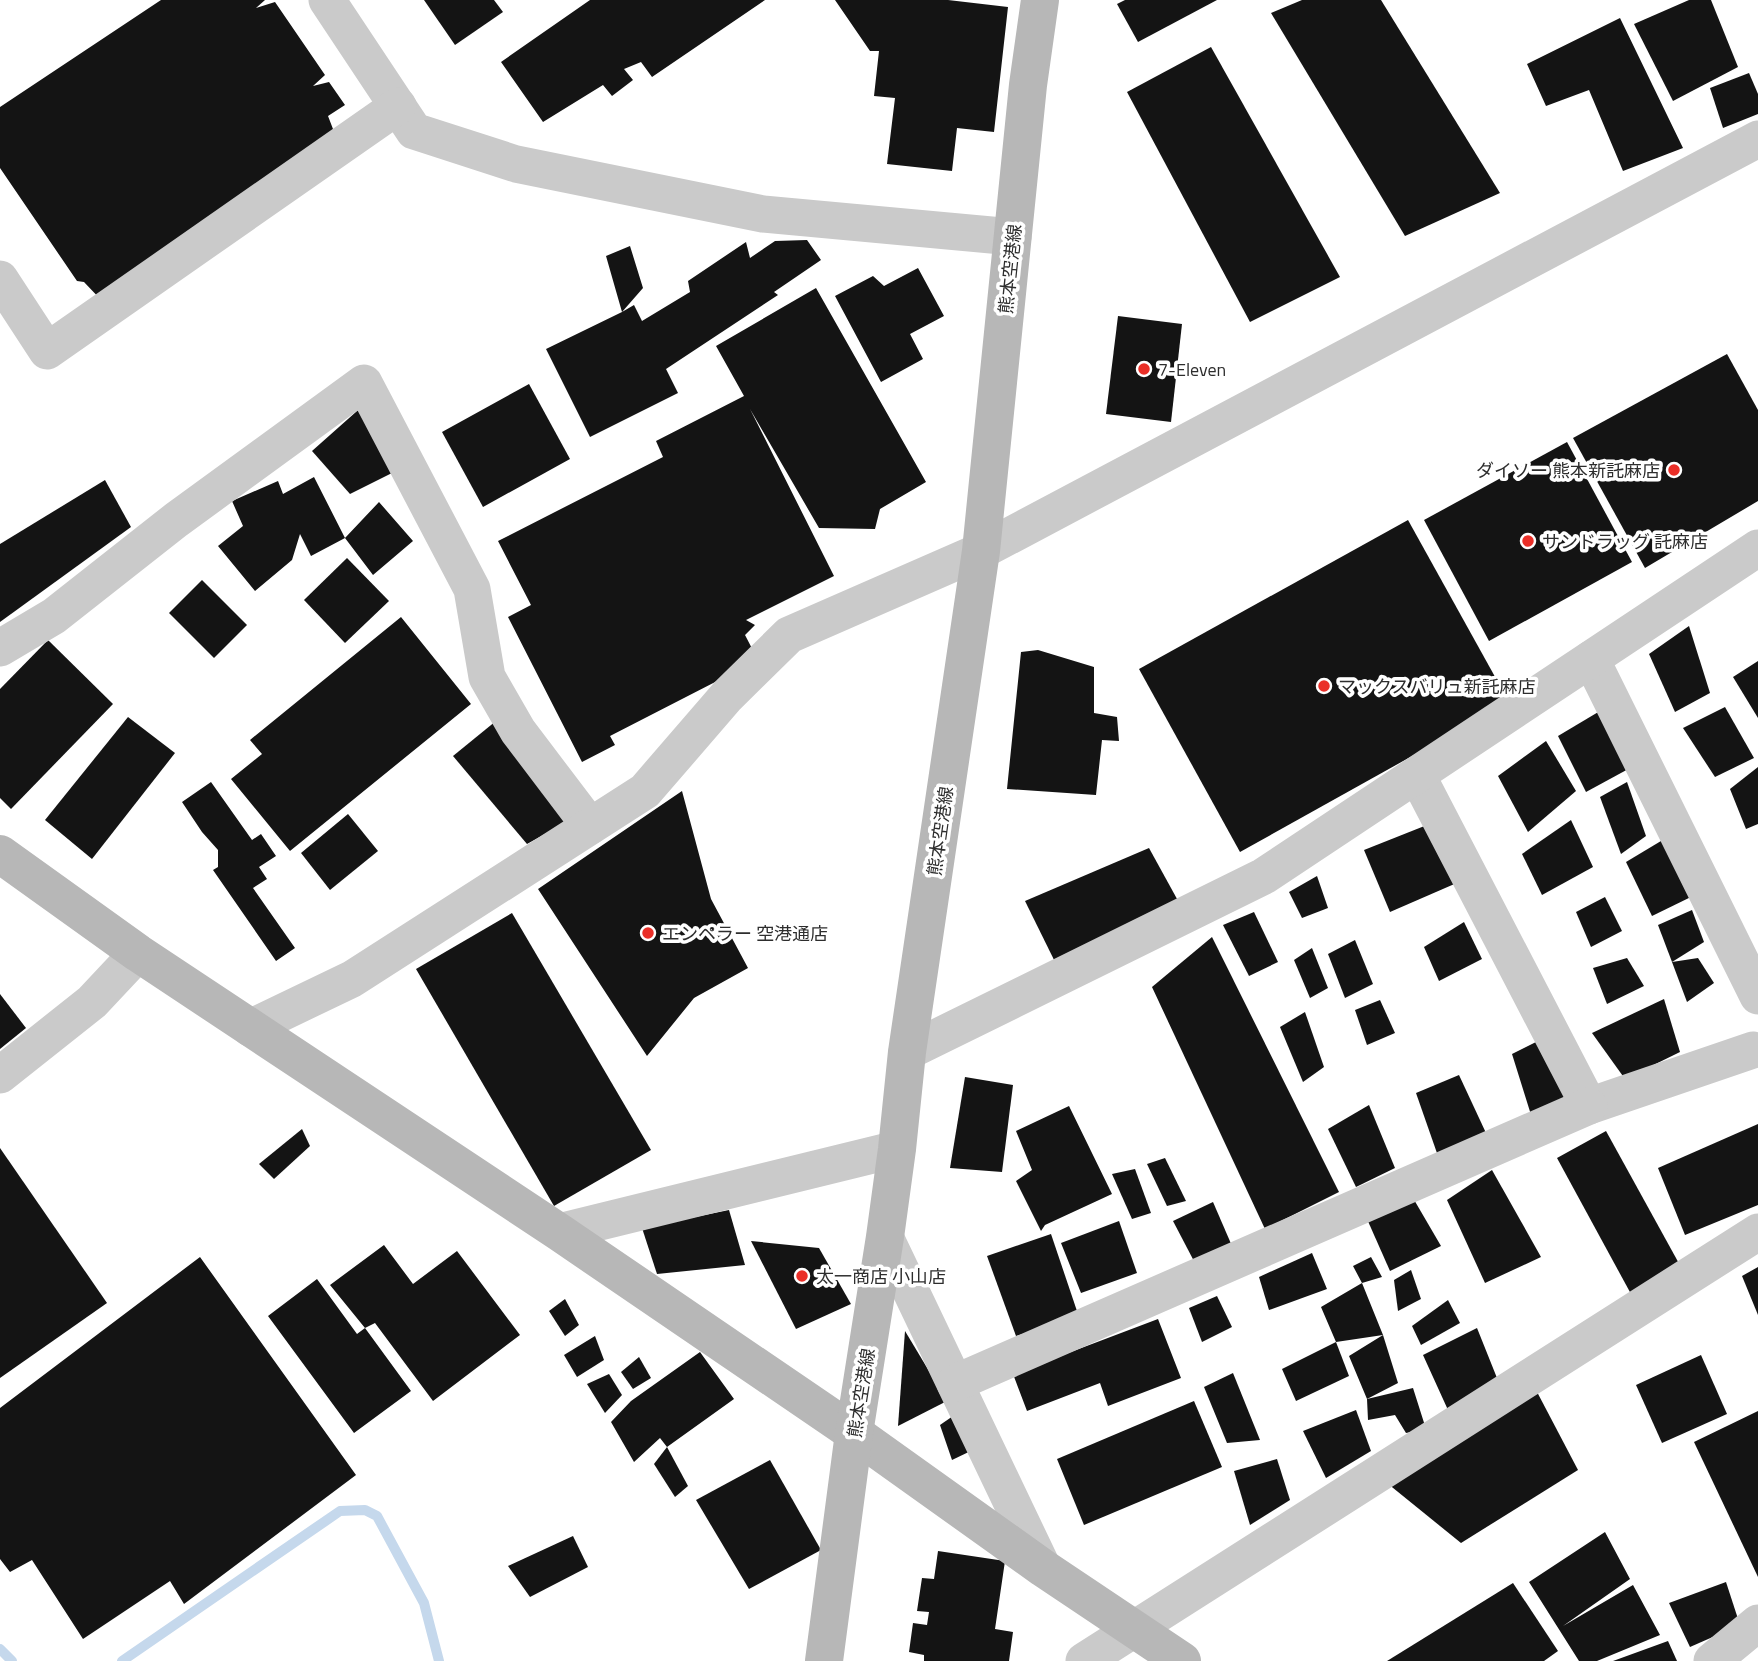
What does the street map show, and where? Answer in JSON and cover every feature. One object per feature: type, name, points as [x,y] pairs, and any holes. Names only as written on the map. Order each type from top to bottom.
[{"type":"main road","name":"熊本空港線","points":[[824,1661],[854,1433],[897,1149],[907,1052],[981,551],[1028,85],[1040,0]]},
{"type":"main road","points":[[0,854],[138,953],[854,1433],[1043,1568],[1182,1661]]},
{"type":"street","points":[[327,0],[414,131],[516,164],[764,214],[1013,237]]},
{"type":"street","points":[[0,279],[47,351],[398,106]]},
{"type":"street","points":[[250,1028],[352,979],[645,791],[727,696],[789,635],[981,551],[1758,139]]},
{"type":"street","points":[[0,648],[54,615],[176,520],[363,383],[471,589],[487,677],[518,731],[590,826]]},
{"type":"street","points":[[907,1052],[1264,876],[1758,548]]},
{"type":"street","points":[[1591,659],[1758,996]]},
{"type":"street","points":[[1417,775],[1589,1107]]},
{"type":"street","points":[[0,1075],[92,1002],[138,953]]},
{"type":"street","points":[[955,1383],[1589,1107],[1756,1050]]},
{"type":"street","points":[[559,1233],[897,1149]]},
{"type":"street","points":[[1084,1661],[1758,1232]]},
{"type":"street","points":[[885,1237],[1043,1568]]},
{"type":"street","points":[[1712,1661],[1758,1623]]},
{"type":"building","points":[[161,0],[265,0],[256,8],[275,2],[325,75],[313,86],[329,82],[345,105],[328,116],[338,142],[104,303],[84,282],[77,281],[0,168],[0,107]]},
{"type":"building","points":[[424,0],[494,0],[503,12],[455,45]]},
{"type":"building","points":[[590,0],[765,0],[652,77],[641,62],[624,69],[633,80],[612,96],[603,85],[543,122],[501,62]]},
{"type":"building","points":[[835,0],[948,0],[1008,7],[994,132],[957,128],[952,171],[887,164],[895,98],[874,96],[879,51],[870,51]]},
{"type":"building","points":[[1125,0],[1217,0],[1138,42],[1117,4]]},
{"type":"building","points":[[1302,0],[1381,0],[1500,193],[1405,236],[1271,13]]},
{"type":"building","points":[[1689,0],[1711,0],[1738,67],[1673,101],[1634,24]]},
{"type":"building","points":[[1620,18],[1683,148],[1623,171],[1589,90],[1546,106],[1527,64]]},
{"type":"building","points":[[1211,47],[1340,277],[1250,322],[1127,92]]},
{"type":"building","points":[[1749,73],[1758,94],[1758,114],[1723,128],[1710,88]]},
{"type":"building","points":[[807,240],[821,260],[774,292],[778,295],[666,369],[678,393],[590,437],[546,349],[634,305],[642,321],[690,292],[688,281],[746,242],[750,258],[775,241]]},
{"type":"building","points":[[630,246],[643,288],[622,312],[606,256]]},
{"type":"building","points":[[918,268],[944,316],[910,334],[923,359],[881,382],[835,296],[873,276],[884,286]]},
{"type":"building","points":[[816,288],[926,482],[880,509],[875,529],[819,528],[750,409],[834,576],[746,620],[755,625],[745,635],[758,660],[610,736],[615,745],[582,762],[508,617],[531,605],[498,541],[663,457],[656,441],[744,396],[716,346]]},
{"type":"building","name":"7-Eleven","points":[[1118,316],[1182,324],[1171,422],[1106,414]]},
{"type":"building","name":"ダイソー 熊本新託麻店","points":[[1727,354],[1758,410],[1758,501],[1645,568],[1573,438]]},
{"type":"building","points":[[529,384],[570,459],[483,507],[442,432]]},
{"type":"building","points":[[366,403],[398,470],[350,494],[312,451]]},
{"type":"building","name":"サンドラッグ 託麻店","points":[[1567,442],[1632,562],[1489,641],[1424,520]]},
{"type":"building","points":[[314,477],[345,538],[311,556],[300,534],[292,560],[255,591],[218,546],[243,526],[232,501],[278,481],[283,494]]},
{"type":"building","points":[[105,480],[131,527],[0,622],[0,544]]},
{"type":"building","points":[[379,502],[413,541],[373,575],[345,538]]},
{"type":"building","name":"マックスバリュ新託麻店","points":[[1408,520],[1509,702],[1240,852],[1139,669]]},
{"type":"building","points":[[347,558],[389,601],[345,643],[304,600]]},
{"type":"building","points":[[202,580],[247,625],[214,658],[169,613]]},
{"type":"building","points":[[401,617],[471,704],[290,851],[231,779],[262,754],[250,740]]},
{"type":"building","points":[[1689,626],[1710,693],[1675,712],[1649,654]]},
{"type":"building","points":[[48,640],[113,704],[11,809],[0,798],[0,689]]},
{"type":"building","points":[[1038,650],[1094,667],[1094,713],[1117,717],[1119,741],[1102,740],[1096,795],[1007,789],[1021,652]]},
{"type":"building","points":[[1758,661],[1758,718],[1733,677]]},
{"type":"building","points":[[1725,707],[1754,758],[1715,777],[1683,728]]},
{"type":"building","points":[[1605,708],[1632,767],[1586,792],[1558,736]]},
{"type":"building","points":[[507,712],[581,814],[527,844],[453,756]]},
{"type":"building","points":[[128,717],[175,753],[92,859],[45,820]]},
{"type":"building","points":[[1546,741],[1576,791],[1528,832],[1498,776]]},
{"type":"building","points":[[1758,767],[1758,824],[1746,829],[1730,789]]},
{"type":"building","points":[[211,782],[252,840],[261,834],[276,856],[259,867],[267,879],[253,888],[295,948],[276,961],[213,870],[218,867],[218,850],[182,802]]},
{"type":"building","points":[[1627,782],[1646,836],[1621,854],[1600,797]]},
{"type":"building","name":"エンペラー 空港通店","points":[[682,791],[711,899],[748,968],[694,998],[647,1056],[538,889]]},
{"type":"building","points":[[348,814],[378,851],[330,890],[301,853]]},
{"type":"building","points":[[1571,820],[1593,867],[1542,895],[1522,854]]},
{"type":"building","points":[[1432,823],[1459,882],[1390,912],[1364,850]]},
{"type":"building","points":[[1666,838],[1695,895],[1652,916],[1626,862]]},
{"type":"building","points":[[1149,848],[1182,908],[1059,970],[1025,901]]},
{"type":"building","points":[[1317,876],[1328,908],[1302,918],[1289,892]]},
{"type":"building","points":[[1605,897],[1622,931],[1591,947],[1576,912]]},
{"type":"building","points":[[1692,910],[1704,942],[1672,962],[1658,925]]},
{"type":"building","points":[[1254,912],[1278,962],[1249,976],[1223,925]]},
{"type":"building","points":[[512,913],[651,1150],[554,1206],[416,969]]},
{"type":"building","points":[[1464,922],[1482,959],[1439,981],[1424,947]]},
{"type":"building","points":[[1212,937],[1339,1192],[1265,1229],[1152,987]]},
{"type":"building","points":[[1355,940],[1373,984],[1345,998],[1328,954]]},
{"type":"building","points":[[1312,948],[1328,988],[1310,998],[1294,960]]},
{"type":"building","points":[[1627,958],[1644,986],[1607,1004],[1593,968]]},
{"type":"building","points":[[1698,958],[1714,983],[1687,1002],[1672,962]]},
{"type":"building","points":[[0,994],[26,1028],[0,1049]]},
{"type":"building","points":[[1664,999],[1680,1052],[1625,1079],[1592,1033]]},
{"type":"building","points":[[1380,1000],[1395,1033],[1367,1045],[1355,1010]]},
{"type":"building","points":[[1305,1012],[1324,1067],[1303,1082],[1280,1027]]},
{"type":"building","points":[[1536,1042],[1570,1099],[1532,1118],[1512,1054]]},
{"type":"building","points":[[1459,1075],[1486,1133],[1438,1156],[1416,1093]]},
{"type":"building","points":[[965,1077],[1013,1085],[1002,1172],[950,1168]]},
{"type":"building","points":[[1369,1105],[1395,1168],[1356,1187],[1328,1129]]},
{"type":"building","points":[[1069,1106],[1112,1194],[1045,1225],[1041,1231],[1016,1181],[1032,1170],[1016,1131]]},
{"type":"building","points":[[1758,1124],[1758,1205],[1685,1235],[1658,1168]]},
{"type":"building","points":[[302,1129],[310,1146],[274,1179],[259,1164]]},
{"type":"building","points":[[1606,1131],[1687,1278],[1637,1305],[1557,1158]]},
{"type":"building","points":[[0,1148],[107,1303],[0,1378]]},
{"type":"building","points":[[1165,1158],[1186,1201],[1167,1206],[1147,1164]]},
{"type":"building","points":[[1135,1169],[1151,1213],[1132,1219],[1112,1174]]},
{"type":"building","points":[[1492,1170],[1541,1257],[1485,1283],[1447,1200]]},
{"type":"building","points":[[1413,1198],[1441,1246],[1390,1271],[1367,1219]]},
{"type":"building","points":[[1213,1202],[1232,1246],[1196,1265],[1173,1221]]},
{"type":"building","points":[[729,1210],[745,1265],[657,1274],[642,1228]]},
{"type":"building","points":[[1119,1221],[1137,1273],[1081,1293],[1061,1243]]},
{"type":"building","points":[[1051,1234],[1079,1317],[1016,1336],[987,1256]]},
{"type":"building","name":"太一商店 小山店","points":[[751,1241],[819,1248],[851,1304],[796,1329]]},
{"type":"building","points":[[384,1245],[413,1284],[457,1251],[520,1335],[433,1401],[375,1323],[365,1328],[330,1285]]},
{"type":"building","points":[[1312,1253],[1327,1289],[1269,1310],[1259,1277]]},
{"type":"building","points":[[200,1257],[356,1475],[184,1604],[170,1581],[83,1639],[32,1560],[10,1572],[0,1559],[0,1408]]},
{"type":"building","points":[[1371,1257],[1382,1277],[1362,1283],[1353,1266]]},
{"type":"building","points":[[1758,1267],[1758,1315],[1742,1276]]},
{"type":"building","points":[[1411,1270],[1421,1299],[1398,1311],[1394,1280]]},
{"type":"building","points":[[317,1279],[357,1334],[365,1328],[411,1391],[354,1433],[268,1316]]},
{"type":"building","points":[[1362,1283],[1383,1335],[1336,1342],[1321,1307]]},
{"type":"building","points":[[1217,1296],[1232,1327],[1202,1342],[1189,1308]]},
{"type":"building","points":[[565,1299],[579,1325],[565,1336],[549,1311]]},
{"type":"building","points":[[1448,1300],[1460,1323],[1421,1345],[1412,1326]]},
{"type":"building","points":[[1158,1319],[1181,1378],[1108,1406],[1100,1383],[1027,1411],[1013,1374]]},
{"type":"building","points":[[1477,1328],[1497,1378],[1448,1410],[1423,1355]]},
{"type":"building","points":[[905,1331],[947,1401],[898,1426]]},
{"type":"building","points":[[1383,1335],[1398,1383],[1367,1399],[1349,1356]]},
{"type":"building","points":[[595,1336],[604,1360],[577,1377],[564,1355]]},
{"type":"building","points":[[1336,1342],[1349,1376],[1296,1401],[1282,1369]]},
{"type":"building","points":[[700,1352],[734,1399],[667,1447],[660,1438],[634,1462],[611,1422],[631,1401]]},
{"type":"building","points":[[1701,1355],[1727,1414],[1662,1443],[1636,1385]]},
{"type":"building","points":[[639,1357],[651,1378],[633,1389],[621,1372]]},
{"type":"building","points":[[1233,1373],[1260,1440],[1227,1443],[1204,1387]]},
{"type":"building","points":[[609,1374],[622,1395],[605,1413],[587,1384]]},
{"type":"building","points":[[1413,1388],[1426,1429],[1406,1433],[1395,1415],[1368,1420],[1367,1399]]},
{"type":"building","points":[[1536,1390],[1578,1470],[1461,1543],[1382,1479]]},
{"type":"building","points":[[1194,1401],[1222,1467],[1084,1525],[1057,1459]]},
{"type":"building","points":[[966,1407],[977,1448],[952,1460],[940,1425]]},
{"type":"building","points":[[1356,1410],[1371,1451],[1326,1478],[1303,1431]]},
{"type":"building","points":[[1758,1411],[1758,1577],[1694,1442]]},
{"type":"building","points":[[667,1447],[688,1486],[675,1497],[654,1464]]},
{"type":"building","points":[[1277,1459],[1290,1500],[1250,1525],[1234,1471]]},
{"type":"building","points":[[770,1460],[821,1550],[749,1589],[696,1500]]},
{"type":"building","points":[[1605,1532],[1630,1579],[1563,1626],[1633,1585],[1660,1635],[1597,1661],[1579,1661],[1529,1582]]},
{"type":"building","points":[[573,1536],[588,1567],[530,1597],[508,1566]]},
{"type":"building","points":[[938,1551],[1005,1561],[995,1629],[1013,1632],[1009,1661],[924,1661],[924,1655],[909,1652],[913,1623],[927,1625],[929,1612],[917,1611],[922,1578],[934,1579]]},
{"type":"building","points":[[1726,1582],[1740,1625],[1690,1647],[1669,1603]]},
{"type":"building","points":[[1513,1583],[1558,1651],[1544,1661],[1387,1661]]},
{"type":"building","points":[[1668,1641],[1677,1661],[1613,1661]]},
{"type":"waterway","points":[[122,1661],[340,1511],[365,1510],[377,1516],[424,1603],[439,1661]]},
{"type":"waterway","points":[[0,1649],[12,1661]]},
{"type":"place","name":"7-Eleven","points":[[1144,369]]},
{"type":"place","name":"ダイソー 熊本新託麻店","points":[[1674,470]]},
{"type":"place","name":"サンドラッグ 託麻店","points":[[1528,541]]},
{"type":"place","name":"マックスバリュ新託麻店","points":[[1324,686]]},
{"type":"place","name":"エンペラー 空港通店","points":[[648,933]]},
{"type":"place","name":"太一商店 小山店","points":[[802,1276]]}]
